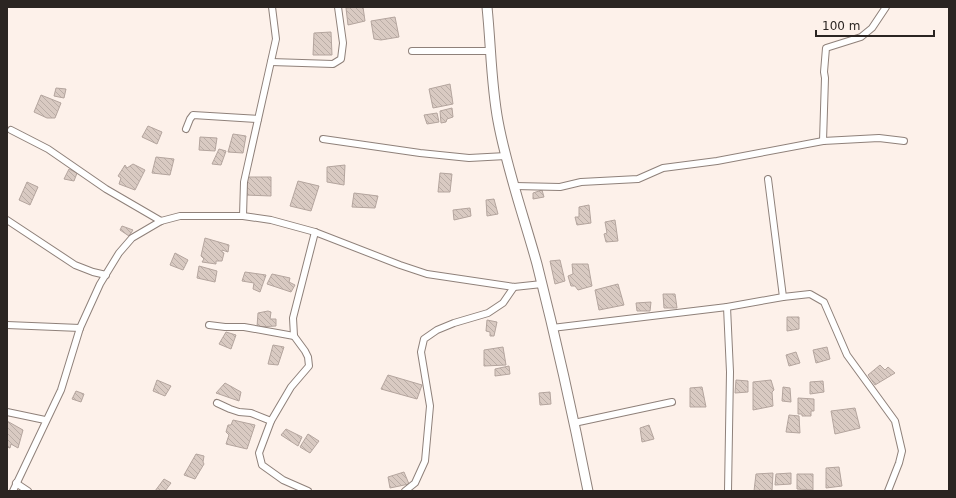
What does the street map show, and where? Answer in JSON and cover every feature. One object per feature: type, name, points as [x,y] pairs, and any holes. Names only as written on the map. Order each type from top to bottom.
[{"type":"main road","points":[[487,7],[495,103],[506,156],[542,284],[588,491]]},
{"type":"street","points":[[243,216],[244,182],[276,38],[272,7]]},
{"type":"street","points":[[271,62],[334,64],[341,59],[343,43],[338,7]]},
{"type":"street","points":[[823,141],[824,72],[826,48],[861,37],[872,28],[886,7]]},
{"type":"street","points":[[412,51],[491,51]]},
{"type":"street","points":[[186,129],[190,119],[193,116],[258,119]]},
{"type":"street","points":[[11,130],[48,149],[106,189],[161,221]]},
{"type":"street","points":[[515,186],[560,187],[581,182],[638,178],[663,168],[717,161],[823,141],[879,138],[904,141]]},
{"type":"street","points":[[323,139],[420,154],[469,158],[506,156]]},
{"type":"street","points":[[768,179],[783,297]]},
{"type":"street","points":[[13,491],[60,390],[80,328],[106,275],[119,253],[132,238],[161,221],[180,216],[243,216],[271,220],[315,232],[427,274],[514,287],[542,284]]},
{"type":"street","points":[[7,220],[75,265],[106,275]]},
{"type":"street","points":[[308,491],[283,480],[262,465],[259,453],[271,421],[291,387],[309,366],[308,357],[305,351],[294,336],[293,318],[315,232]]},
{"type":"street","points":[[406,491],[415,483],[425,461],[430,406],[421,352],[424,339],[437,330],[454,323],[488,313],[503,303],[514,287]]},
{"type":"street","points":[[552,328],[727,307],[783,297],[810,294],[824,302],[847,355],[896,421],[902,451],[888,491]]},
{"type":"street","points":[[727,307],[730,372],[728,491]]},
{"type":"street","points":[[7,325],[80,328]]},
{"type":"street","points":[[209,325],[244,327],[294,336]]},
{"type":"street","points":[[217,402],[230,409],[239,412],[251,413],[271,421]]},
{"type":"street","points":[[574,423],[672,402]]},
{"type":"street","points":[[7,412],[45,420]]},
{"type":"street","points":[[16,483],[28,491]]},
{"type":"building","points":[[363,7],[365,21],[348,25],[346,8]]},
{"type":"building","points":[[395,17],[399,37],[381,40],[374,39],[371,21]]},
{"type":"building","points":[[331,32],[332,55],[313,55],[314,33]]},
{"type":"building","points":[[450,84],[453,104],[433,108],[429,89]]},
{"type":"building","points":[[56,88],[66,89],[64,98],[54,96]]},
{"type":"building","points":[[41,95],[61,103],[55,118],[47,118],[34,112]]},
{"type":"building","points":[[452,108],[453,117],[447,119],[446,122],[441,123],[440,111]]},
{"type":"building","points":[[437,113],[439,122],[427,124],[424,115]]},
{"type":"building","points":[[148,126],[162,132],[157,144],[142,137]]},
{"type":"building","points":[[233,134],[246,136],[243,153],[228,152]]},
{"type":"building","points":[[200,137],[217,138],[215,151],[199,150]]},
{"type":"building","points":[[219,149],[226,151],[221,165],[212,164]]},
{"type":"building","points":[[156,157],[174,159],[170,175],[152,173]]},
{"type":"building","points":[[133,164],[145,170],[135,190],[119,184],[121,178],[118,176],[125,165],[127,168]]},
{"type":"building","points":[[345,165],[344,185],[327,182],[327,167]]},
{"type":"building","points":[[69,169],[77,173],[74,181],[64,179]]},
{"type":"building","points":[[440,173],[452,174],[450,192],[438,192]]},
{"type":"building","points":[[247,177],[271,177],[271,196],[245,195]]},
{"type":"building","points":[[298,181],[319,186],[311,211],[290,206]]},
{"type":"building","points":[[27,182],[38,187],[30,205],[19,200]]},
{"type":"building","points":[[542,190],[544,197],[533,199],[533,193]]},
{"type":"building","points":[[354,193],[378,196],[375,208],[352,207]]},
{"type":"building","points":[[494,199],[498,214],[487,216],[486,200]]},
{"type":"building","points":[[589,205],[591,223],[577,225],[575,217],[579,217],[579,207]]},
{"type":"building","points":[[470,208],[471,216],[454,220],[453,210]]},
{"type":"building","points":[[615,220],[618,241],[606,242],[604,234],[607,233],[605,222]]},
{"type":"building","points":[[122,226],[133,230],[129,236],[120,230]]},
{"type":"building","points":[[205,238],[229,245],[228,252],[222,250],[224,253],[222,261],[216,261],[216,264],[202,262],[204,259],[201,256]]},
{"type":"building","points":[[175,253],[188,260],[183,270],[170,265]]},
{"type":"building","points":[[560,260],[565,281],[555,284],[550,261]]},
{"type":"building","points":[[572,264],[588,264],[592,286],[578,290],[575,286],[571,286],[568,276],[573,274]]},
{"type":"building","points":[[199,266],[217,271],[215,282],[197,278]]},
{"type":"building","points":[[245,272],[266,275],[260,292],[253,289],[254,283],[242,281]]},
{"type":"building","points":[[272,274],[290,278],[289,282],[295,285],[291,292],[267,284]]},
{"type":"building","points":[[618,284],[624,305],[599,310],[595,290]]},
{"type":"building","points":[[663,294],[675,294],[677,308],[664,308]]},
{"type":"building","points":[[651,302],[650,311],[637,311],[636,303]]},
{"type":"building","points":[[268,311],[271,312],[270,319],[276,319],[276,326],[257,327],[258,313]]},
{"type":"building","points":[[787,317],[799,317],[799,329],[787,331]]},
{"type":"building","points":[[487,320],[497,322],[494,336],[490,336],[490,332],[486,331]]},
{"type":"building","points":[[226,332],[236,335],[231,349],[219,344]]},
{"type":"building","points":[[273,345],[284,347],[278,365],[268,364]]},
{"type":"building","points":[[503,347],[506,365],[484,366],[484,350]]},
{"type":"building","points":[[827,347],[830,359],[816,363],[813,350]]},
{"type":"building","points":[[796,352],[800,363],[789,366],[786,355]]},
{"type":"building","points":[[880,365],[885,370],[888,367],[895,373],[875,385],[868,375]]},
{"type":"building","points":[[509,366],[510,374],[495,376],[495,369]]},
{"type":"building","points":[[388,375],[422,385],[417,399],[381,389]]},
{"type":"building","points":[[157,380],[171,386],[165,396],[153,391]]},
{"type":"building","points":[[736,380],[748,381],[748,392],[735,393]]},
{"type":"building","points":[[771,380],[774,390],[772,392],[773,406],[753,410],[753,382]]},
{"type":"building","points":[[823,381],[824,392],[810,394],[810,382]]},
{"type":"building","points":[[225,383],[241,392],[239,401],[216,393]]},
{"type":"building","points":[[702,387],[706,407],[690,407],[690,388]]},
{"type":"building","points":[[783,387],[790,388],[791,402],[782,401]]},
{"type":"building","points":[[76,391],[84,394],[81,402],[72,399]]},
{"type":"building","points":[[550,392],[551,404],[540,405],[539,393]]},
{"type":"building","points":[[798,398],[814,399],[814,411],[811,411],[811,416],[802,416],[802,414],[798,414]]},
{"type":"building","points":[[855,408],[860,428],[835,434],[831,411]]},
{"type":"building","points":[[789,415],[799,416],[800,433],[786,432]]},
{"type":"building","points":[[233,420],[255,425],[247,449],[226,444],[229,435],[226,432],[228,425],[231,425]]},
{"type":"building","points":[[7,421],[23,430],[18,448],[11,444],[10,448],[7,447]]},
{"type":"building","points":[[649,425],[654,439],[642,442],[640,428]]},
{"type":"building","points":[[286,429],[302,437],[298,446],[281,435]]},
{"type":"building","points":[[308,434],[319,441],[310,453],[300,447]]},
{"type":"building","points":[[196,454],[204,456],[204,464],[195,479],[184,475]]},
{"type":"building","points":[[839,467],[842,486],[826,488],[826,468]]},
{"type":"building","points":[[404,472],[409,484],[390,488],[388,477]]},
{"type":"building","points":[[773,473],[772,491],[754,491],[756,474]]},
{"type":"building","points":[[791,473],[791,484],[775,485],[776,474]]},
{"type":"building","points":[[797,474],[813,474],[813,490],[797,489]]},
{"type":"building","points":[[164,479],[171,483],[165,491],[155,491]]}]
